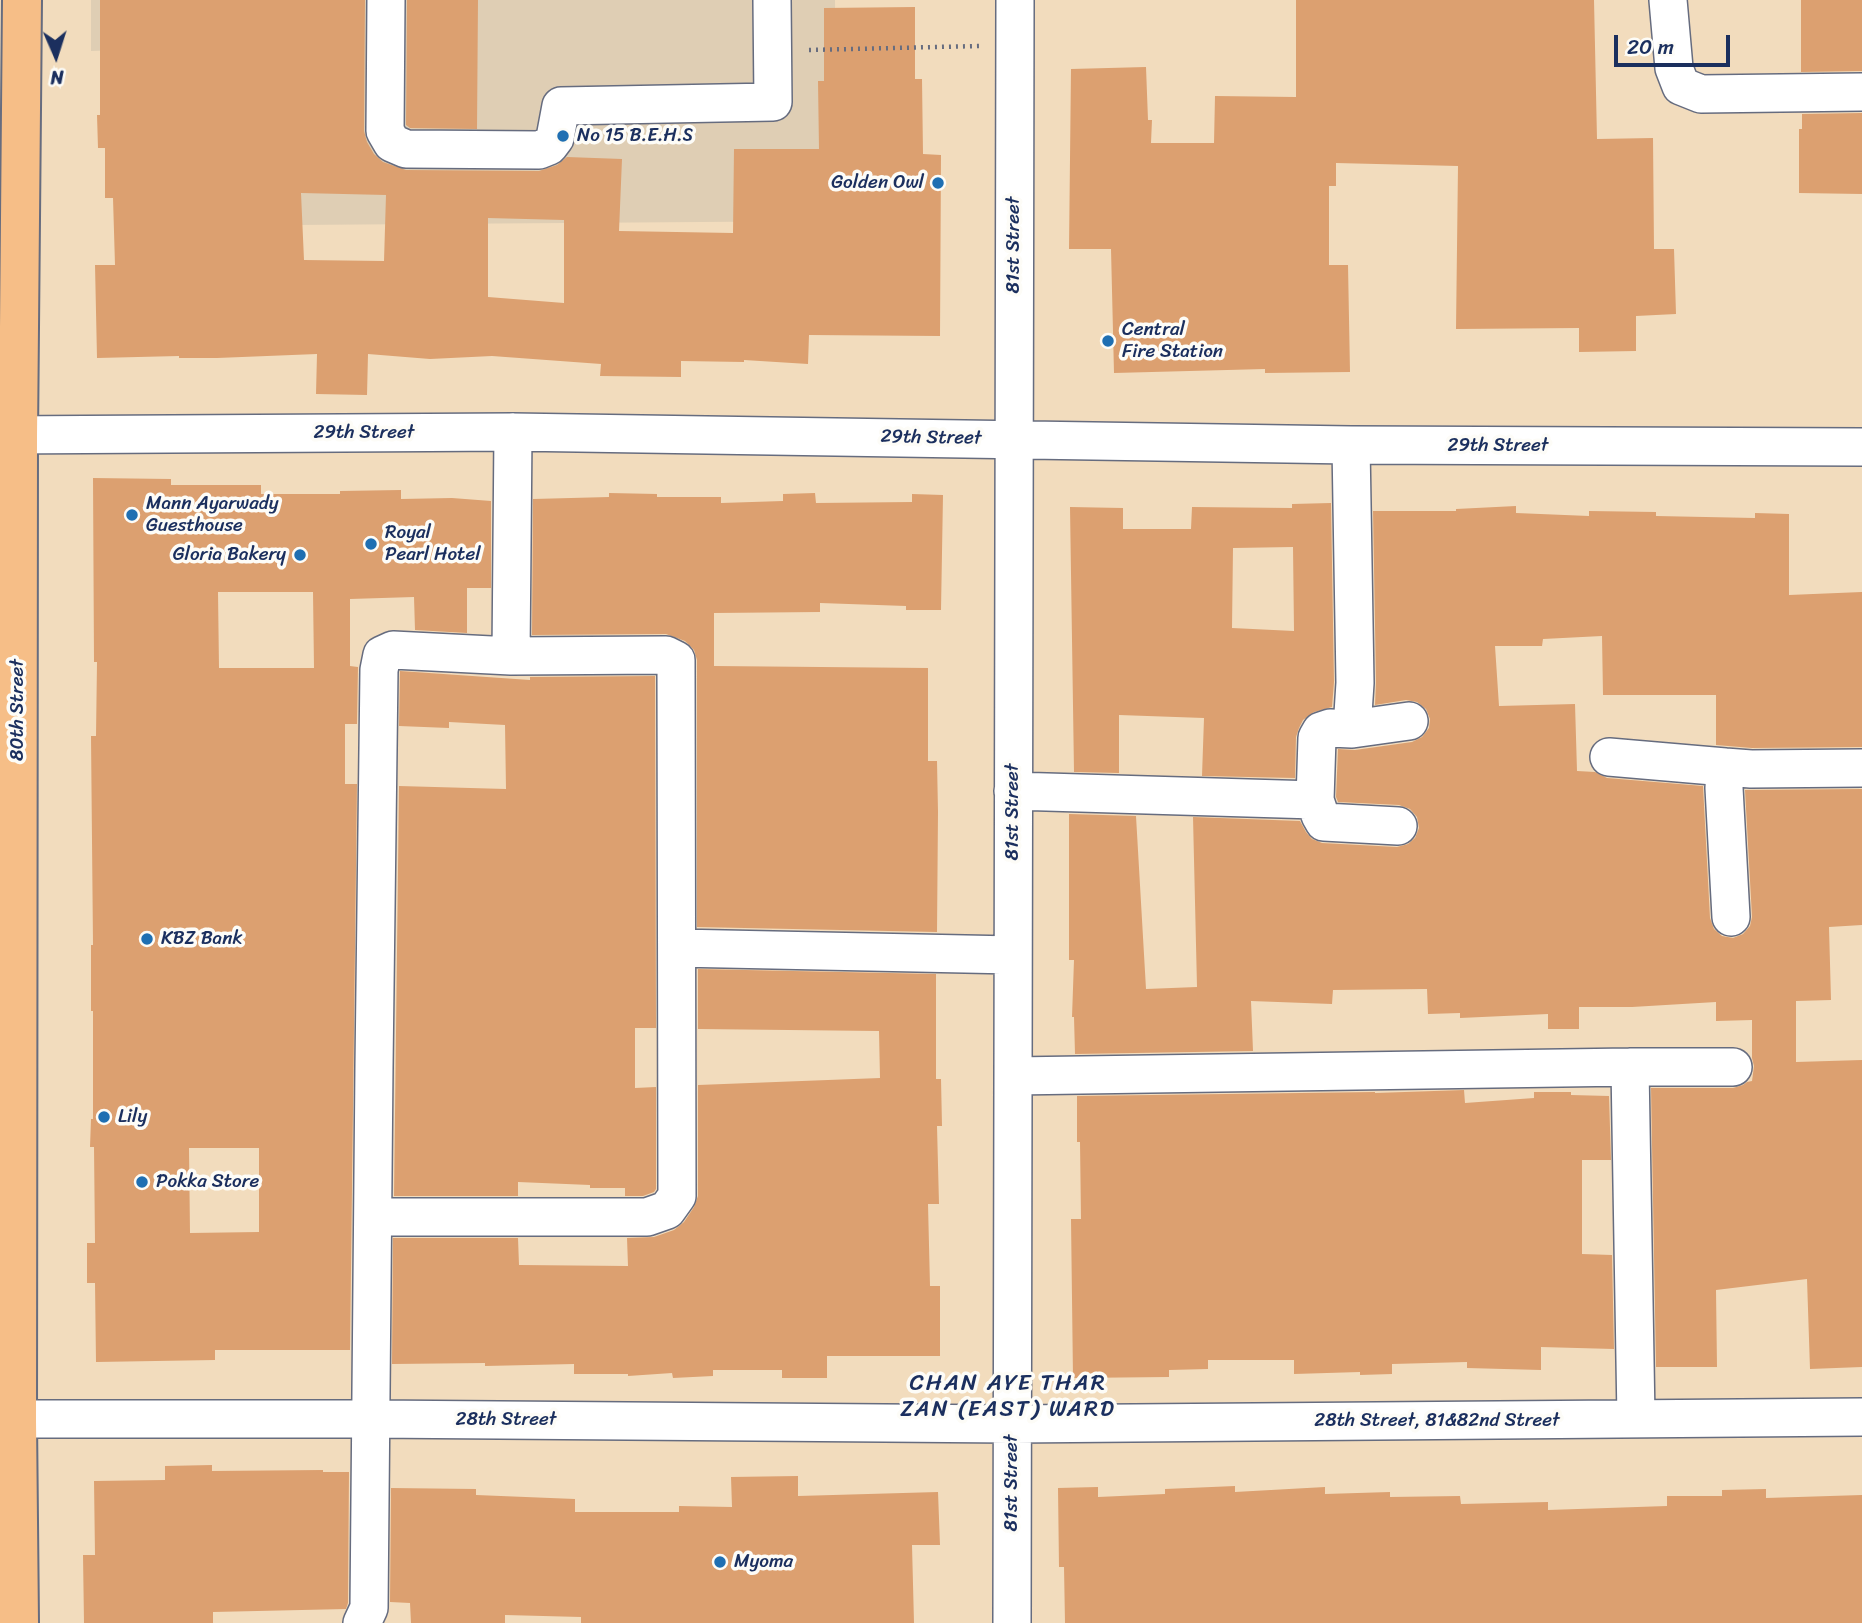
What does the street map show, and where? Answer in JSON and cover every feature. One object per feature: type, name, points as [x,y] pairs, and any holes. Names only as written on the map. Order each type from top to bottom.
[{"type":"main road","name":"80th Street","points":[[19,1623],[8,1420],[9,435],[22,0]]},
{"type":"street","points":[[386,0],[385,131],[392,143],[406,149],[539,150],[549,146],[555,138],[561,106],[773,102],[772,0]]},
{"type":"street","name":"81st Street","points":[[1012,1623],[1015,0]]},
{"type":"street","points":[[1668,0],[1674,68],[1681,86],[1701,94],[1862,92]]},
{"type":"street","name":"29th Street","points":[[9,435],[513,432],[1351,445],[1862,447]]},
{"type":"street","points":[[511,656],[513,432]]},
{"type":"street","points":[[1351,445],[1355,683],[1352,729]]},
{"type":"street","points":[[362,1623],[369,1608],[373,1217],[379,670],[382,656],[393,650],[511,656],[666,655],[676,660],[677,1196],[667,1210],[648,1217],[373,1217]]},
{"type":"street","points":[[1398,826],[1324,822],[1315,800],[1317,738],[1321,731],[1330,728],[1352,729],[1409,721]]},
{"type":"street","points":[[1609,757],[1741,769],[1862,768]]},
{"type":"street","points":[[1725,767],[1731,917]]},
{"type":"street","points":[[1013,791],[1315,800]]},
{"type":"street","points":[[677,948],[1013,955]]},
{"type":"street","points":[[1630,1067],[1636,1419]]},
{"type":"street","points":[[1013,1076],[1733,1067]]},
{"type":"street","name":"28th Street, 81&82nd Street","points":[[1012,1424],[1862,1417]]},
{"type":"street","name":"28th Street","points":[[8,1420],[371,1419],[1012,1424]]},
{"type":"path","points":[[773,51],[1015,46]]},
{"type":"shaded area","name":"No 15 B.E.H.S","points":[[91,0],[835,0],[837,221],[292,225],[288,44],[91,51]]},
{"type":"building","points":[[100,0],[365,0],[364,131],[374,154],[383,162],[406,170],[539,171],[557,165],[567,157],[622,159],[619,231],[733,233],[734,149],[819,149],[818,81],[824,81],[824,8],[915,7],[915,79],[922,79],[923,154],[941,155],[940,336],[809,335],[808,364],[744,360],[681,361],[681,377],[600,376],[601,364],[492,356],[430,359],[368,354],[367,395],[316,394],[317,354],[217,358],[97,358],[95,265],[115,265],[113,198],[105,198],[105,148],[98,148],[97,115],[100,115]],"holes":[[[301,193],[386,195],[384,261],[304,260]],[[488,218],[564,220],[564,303],[488,297]]]},
{"type":"building","points":[[407,0],[478,0],[477,129],[410,128],[406,125]]},
{"type":"building","points":[[1296,0],[1594,0],[1597,139],[1653,138],[1654,249],[1674,249],[1676,314],[1636,316],[1636,351],[1579,352],[1579,328],[1456,329],[1458,166],[1336,163],[1336,186],[1329,186],[1329,265],[1348,265],[1350,372],[1265,373],[1265,369],[1114,373],[1111,249],[1069,249],[1071,69],[1146,67],[1148,120],[1152,120],[1151,143],[1214,143],[1215,96],[1296,97]]},
{"type":"building","points":[[1801,0],[1862,0],[1862,71],[1801,72]]},
{"type":"building","points":[[1862,113],[1862,194],[1799,193],[1799,129],[1802,129],[1802,114]]},
{"type":"building","points":[[93,478],[171,479],[171,485],[261,485],[261,494],[340,494],[340,491],[401,490],[401,499],[452,498],[491,501],[491,588],[467,588],[467,633],[415,630],[414,597],[350,599],[350,666],[358,667],[357,724],[345,724],[345,784],[357,784],[350,1350],[215,1350],[215,1360],[96,1362],[95,1283],[87,1283],[87,1243],[95,1243],[94,1147],[90,1147],[93,1119],[91,736],[96,736],[97,662],[94,662]],"holes":[[[218,592],[313,592],[314,668],[219,668]],[[189,1148],[259,1148],[259,1232],[190,1233]]]},
{"type":"building","points":[[609,493],[657,494],[657,497],[721,497],[721,503],[783,501],[783,494],[815,493],[816,503],[912,502],[912,494],[943,495],[941,610],[820,603],[820,612],[714,613],[714,666],[928,668],[928,761],[937,761],[937,932],[697,927],[697,660],[694,650],[685,641],[666,634],[532,635],[533,499],[609,497]]},
{"type":"building","points":[[1331,503],[1334,682],[1332,707],[1314,712],[1303,720],[1299,728],[1296,737],[1295,778],[1202,776],[1204,718],[1119,715],[1119,773],[1074,772],[1070,507],[1123,508],[1123,529],[1191,529],[1192,507],[1292,508],[1292,504]],"holes":[[[1293,547],[1294,631],[1232,628],[1233,548]]]},
{"type":"building","points":[[1516,506],[1516,513],[1589,516],[1589,511],[1656,512],[1656,516],[1755,518],[1755,513],[1789,514],[1789,595],[1862,592],[1862,747],[1752,748],[1716,745],[1716,695],[1603,695],[1602,636],[1543,639],[1542,646],[1495,646],[1499,706],[1575,704],[1577,771],[1595,772],[1607,778],[1703,786],[1710,918],[1714,929],[1722,936],[1733,938],[1743,934],[1750,926],[1752,917],[1745,790],[1862,789],[1862,925],[1829,927],[1831,1000],[1796,1001],[1796,1062],[1862,1060],[1862,1367],[1810,1369],[1807,1279],[1716,1290],[1717,1367],[1656,1367],[1651,1088],[1733,1088],[1752,1081],[1752,1020],[1716,1021],[1716,1002],[1579,1007],[1579,1029],[1548,1029],[1548,1014],[1460,1018],[1460,1013],[1428,1014],[1427,989],[1333,990],[1332,1004],[1251,1001],[1253,1051],[1075,1054],[1072,1017],[1074,960],[1069,960],[1069,814],[1136,816],[1146,989],[1197,987],[1193,817],[1300,821],[1312,839],[1322,843],[1397,847],[1408,844],[1415,838],[1419,828],[1417,817],[1410,809],[1399,805],[1338,802],[1336,797],[1338,749],[1355,750],[1412,742],[1422,737],[1429,728],[1430,719],[1426,709],[1417,702],[1406,700],[1375,705],[1373,511],[1456,511]]},
{"type":"building","points":[[400,671],[530,680],[530,677],[655,676],[656,1028],[635,1028],[635,1088],[656,1087],[654,1192],[643,1196],[625,1196],[625,1188],[518,1182],[518,1196],[394,1196],[399,786],[506,789],[505,725],[449,722],[449,728],[399,726]]},
{"type":"building","points":[[698,969],[936,974],[936,1079],[941,1079],[942,1126],[937,1126],[939,1204],[928,1204],[930,1286],[940,1286],[940,1356],[827,1356],[827,1378],[782,1378],[782,1370],[713,1370],[713,1376],[673,1378],[672,1373],[628,1376],[574,1374],[574,1364],[392,1364],[393,1238],[518,1238],[519,1265],[628,1266],[627,1238],[654,1237],[674,1230],[684,1222],[694,1207],[698,1196],[698,1085],[880,1078],[879,1031],[698,1029]]},
{"type":"building","points":[[1464,1090],[1465,1103],[1534,1098],[1534,1092],[1609,1096],[1611,1160],[1582,1160],[1582,1254],[1612,1255],[1614,1349],[1541,1347],[1541,1370],[1467,1368],[1467,1362],[1392,1364],[1392,1374],[1294,1374],[1294,1360],[1208,1360],[1208,1369],[1169,1370],[1169,1377],[1073,1378],[1071,1219],[1081,1219],[1077,1096]]},
{"type":"building","points":[[212,1465],[212,1471],[349,1472],[346,1609],[213,1612],[213,1623],[84,1623],[83,1555],[95,1555],[94,1481],[165,1480],[165,1466]]},
{"type":"building","points":[[798,1476],[798,1496],[938,1492],[940,1545],[912,1545],[914,1623],[581,1623],[581,1617],[505,1615],[505,1623],[411,1623],[410,1603],[390,1602],[391,1488],[476,1489],[476,1495],[575,1499],[575,1512],[679,1512],[679,1506],[732,1507],[731,1477]]},
{"type":"building","points":[[1235,1486],[1235,1492],[1325,1487],[1325,1494],[1390,1492],[1390,1497],[1460,1496],[1461,1504],[1548,1502],[1548,1510],[1667,1506],[1667,1496],[1722,1496],[1722,1490],[1766,1489],[1766,1498],[1862,1495],[1862,1623],[1065,1623],[1064,1567],[1059,1567],[1058,1488],[1098,1487],[1098,1497],[1165,1494],[1165,1489]]},
{"type":"place","name":"No 15 B.E.H.S","points":[[563,136]]},
{"type":"place","name":"Golden Owl","points":[[938,183]]},
{"type":"place","name":"Central Fire Station","points":[[1108,341]]},
{"type":"place","name":"Mann Ayarwady Guesthouse","points":[[132,515]]},
{"type":"place","name":"Royal Pearl Hotel","points":[[371,544]]},
{"type":"place","name":"Gloria Bakery","points":[[300,555]]},
{"type":"place","name":"KBZ Bank","points":[[147,939]]},
{"type":"place","name":"Lily","points":[[104,1117]]},
{"type":"place","name":"Pokka Store","points":[[142,1182]]},
{"type":"place","name":"Myoma","points":[[720,1562]]},
{"type":"district","name":"CHAN AYE THAR ZAN (EAST) WARD","points":[[1008,1397]]}]
